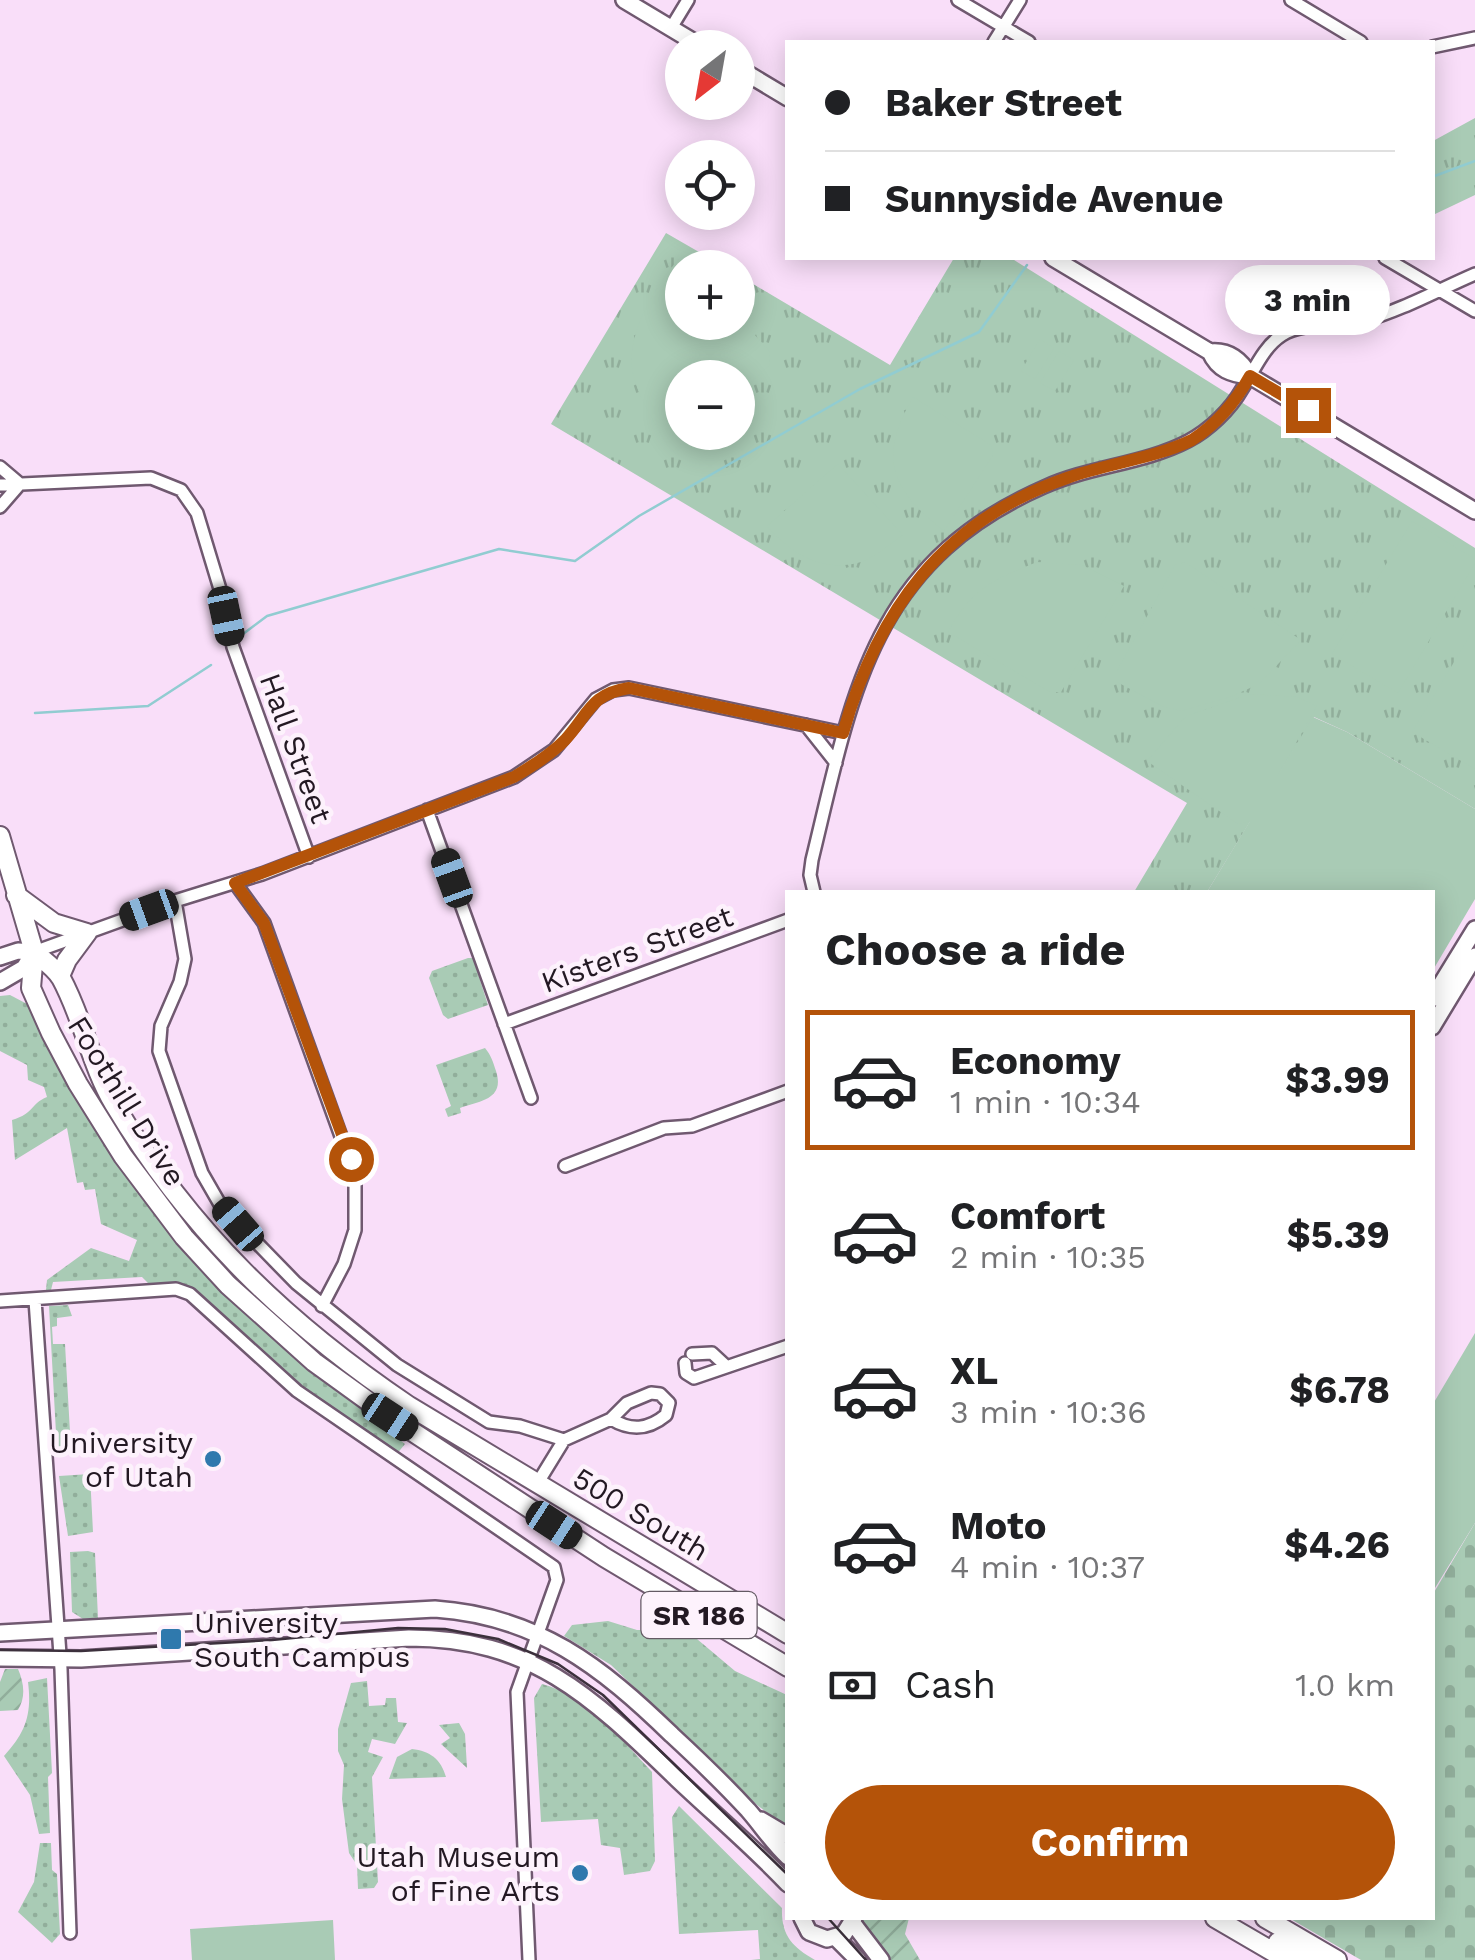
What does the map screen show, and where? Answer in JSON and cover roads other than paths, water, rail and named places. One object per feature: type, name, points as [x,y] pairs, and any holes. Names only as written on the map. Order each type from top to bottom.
[{"type":"main road","name":"Foothill Drive","points":[[0,836],[34,952],[31,988],[78,1084],[123,1156],[184,1237],[284,1337],[442,1452]]},
{"type":"main road","points":[[16,895],[54,923],[87,934],[60,976]]},
{"type":"main road","name":"Foothill Drive","points":[[34,952],[60,976],[109,1096],[160,1176],[192,1217],[228,1257],[308,1332],[352,1367],[466,1442]]},
{"type":"main road","name":"500 South","points":[[466,1442],[785,1632]]},
{"type":"main road","name":"500 South","points":[[442,1452],[785,1665]]},
{"type":"main road","points":[[513,1498],[536,1484]]},
{"type":"main road","points":[[1220,1920],[1287,1960]]},
{"type":"main road","points":[[1268,1920],[1338,1960]]},
{"type":"main road","points":[[1244,1934],[1256,1930],[1304,1958],[1318,1960]]},
{"type":"street","points":[[624,0],[674,30]]},
{"type":"street","points":[[671,28],[688,0]]},
{"type":"street","points":[[958,0],[1026,40]]},
{"type":"street","points":[[995,40],[1020,0]]},
{"type":"street","points":[[1291,0],[1358,40]]},
{"type":"street","points":[[1435,46],[1475,38]]},
{"type":"street","points":[[755,78],[785,96]]},
{"type":"street","points":[[1055,260],[1210,352],[1216,364],[1226,370],[1250,376],[1475,511]]},
{"type":"street","points":[[1388,260],[1475,311]]},
{"type":"street","points":[[814,890],[810,868],[859,679],[886,624],[928,568],[954,543],[986,519],[1055,482],[1192,440],[1232,403],[1268,348],[1289,331],[1355,323],[1387,314],[1475,274]]},
{"type":"street","points":[[0,467],[20,484],[0,507]]},
{"type":"street","name":"Hall Street","points":[[0,485],[152,478],[187,496],[201,524],[223,599],[232,647],[309,856]]},
{"type":"street","points":[[0,957],[18,951],[34,952],[235,883],[514,777],[564,740],[596,699],[613,690],[629,688],[843,733]]},
{"type":"street","points":[[806,725],[836,764]]},
{"type":"street","points":[[427,810],[531,1098]]},
{"type":"street","points":[[235,883],[264,923],[355,1174],[355,1230],[340,1273],[322,1306]]},
{"type":"street","points":[[175,901],[185,959],[180,982],[161,1026],[159,1051],[164,1073],[212,1192],[266,1254],[386,1358],[478,1417],[564,1440]]},
{"type":"street","name":"Kisters Street","points":[[504,1024],[785,921]]},
{"type":"street","points":[[1435,994],[1475,929]]},
{"type":"street","points":[[0,982],[24,968],[34,952]]},
{"type":"street","points":[[1435,1022],[1475,956]]},
{"type":"street","points":[[565,1166],[664,1128],[692,1126],[785,1092]]},
{"type":"street","points":[[0,1301],[176,1289],[190,1294],[296,1391],[554,1568],[557,1580],[518,1682],[529,1960]]},
{"type":"street","points":[[35,1300],[60,1659],[70,1933]]},
{"type":"street","points":[[726,1366],[712,1353],[689,1358],[686,1373],[694,1378],[785,1347]]},
{"type":"street","points":[[536,1484],[564,1440],[612,1420],[626,1403],[651,1393],[664,1396],[668,1403],[666,1415],[650,1425],[628,1428],[612,1420]]},
{"type":"street","points":[[0,1633],[436,1609],[486,1616],[532,1646],[565,1681],[608,1712],[785,1881]]},
{"type":"street","points":[[0,1658],[60,1659],[434,1638],[494,1648],[532,1646],[578,1655],[623,1688],[750,1812],[768,1838],[785,1853]]},
{"type":"street","points":[[750,1812],[785,1834]]},
{"type":"street","points":[[803,1920],[809,1932],[817,1937],[836,1938],[858,1960]]},
{"type":"street","points":[[836,1938],[853,1920],[881,1960]]},
{"type":"waterway","points":[[1435,176],[1475,161]]},
{"type":"waterway","points":[[243,634],[267,616],[499,549],[575,561],[639,516],[860,389],[979,332],[1027,265]]},
{"type":"waterway","points":[[35,713],[148,706],[211,665]]},
{"type":"tram line","points":[[0,1650],[81,1651],[398,1628],[445,1629],[498,1639],[558,1664],[603,1695],[785,1872]]},
{"type":"tram line","points":[[830,1920],[866,1960]]},
{"type":"place","name":"University of Utah","points":[[213,1459]]},
{"type":"place","name":"University South Campus","points":[[171,1639]]},
{"type":"place","name":"Utah Museum of Fine Arts","points":[[580,1873]]}]
